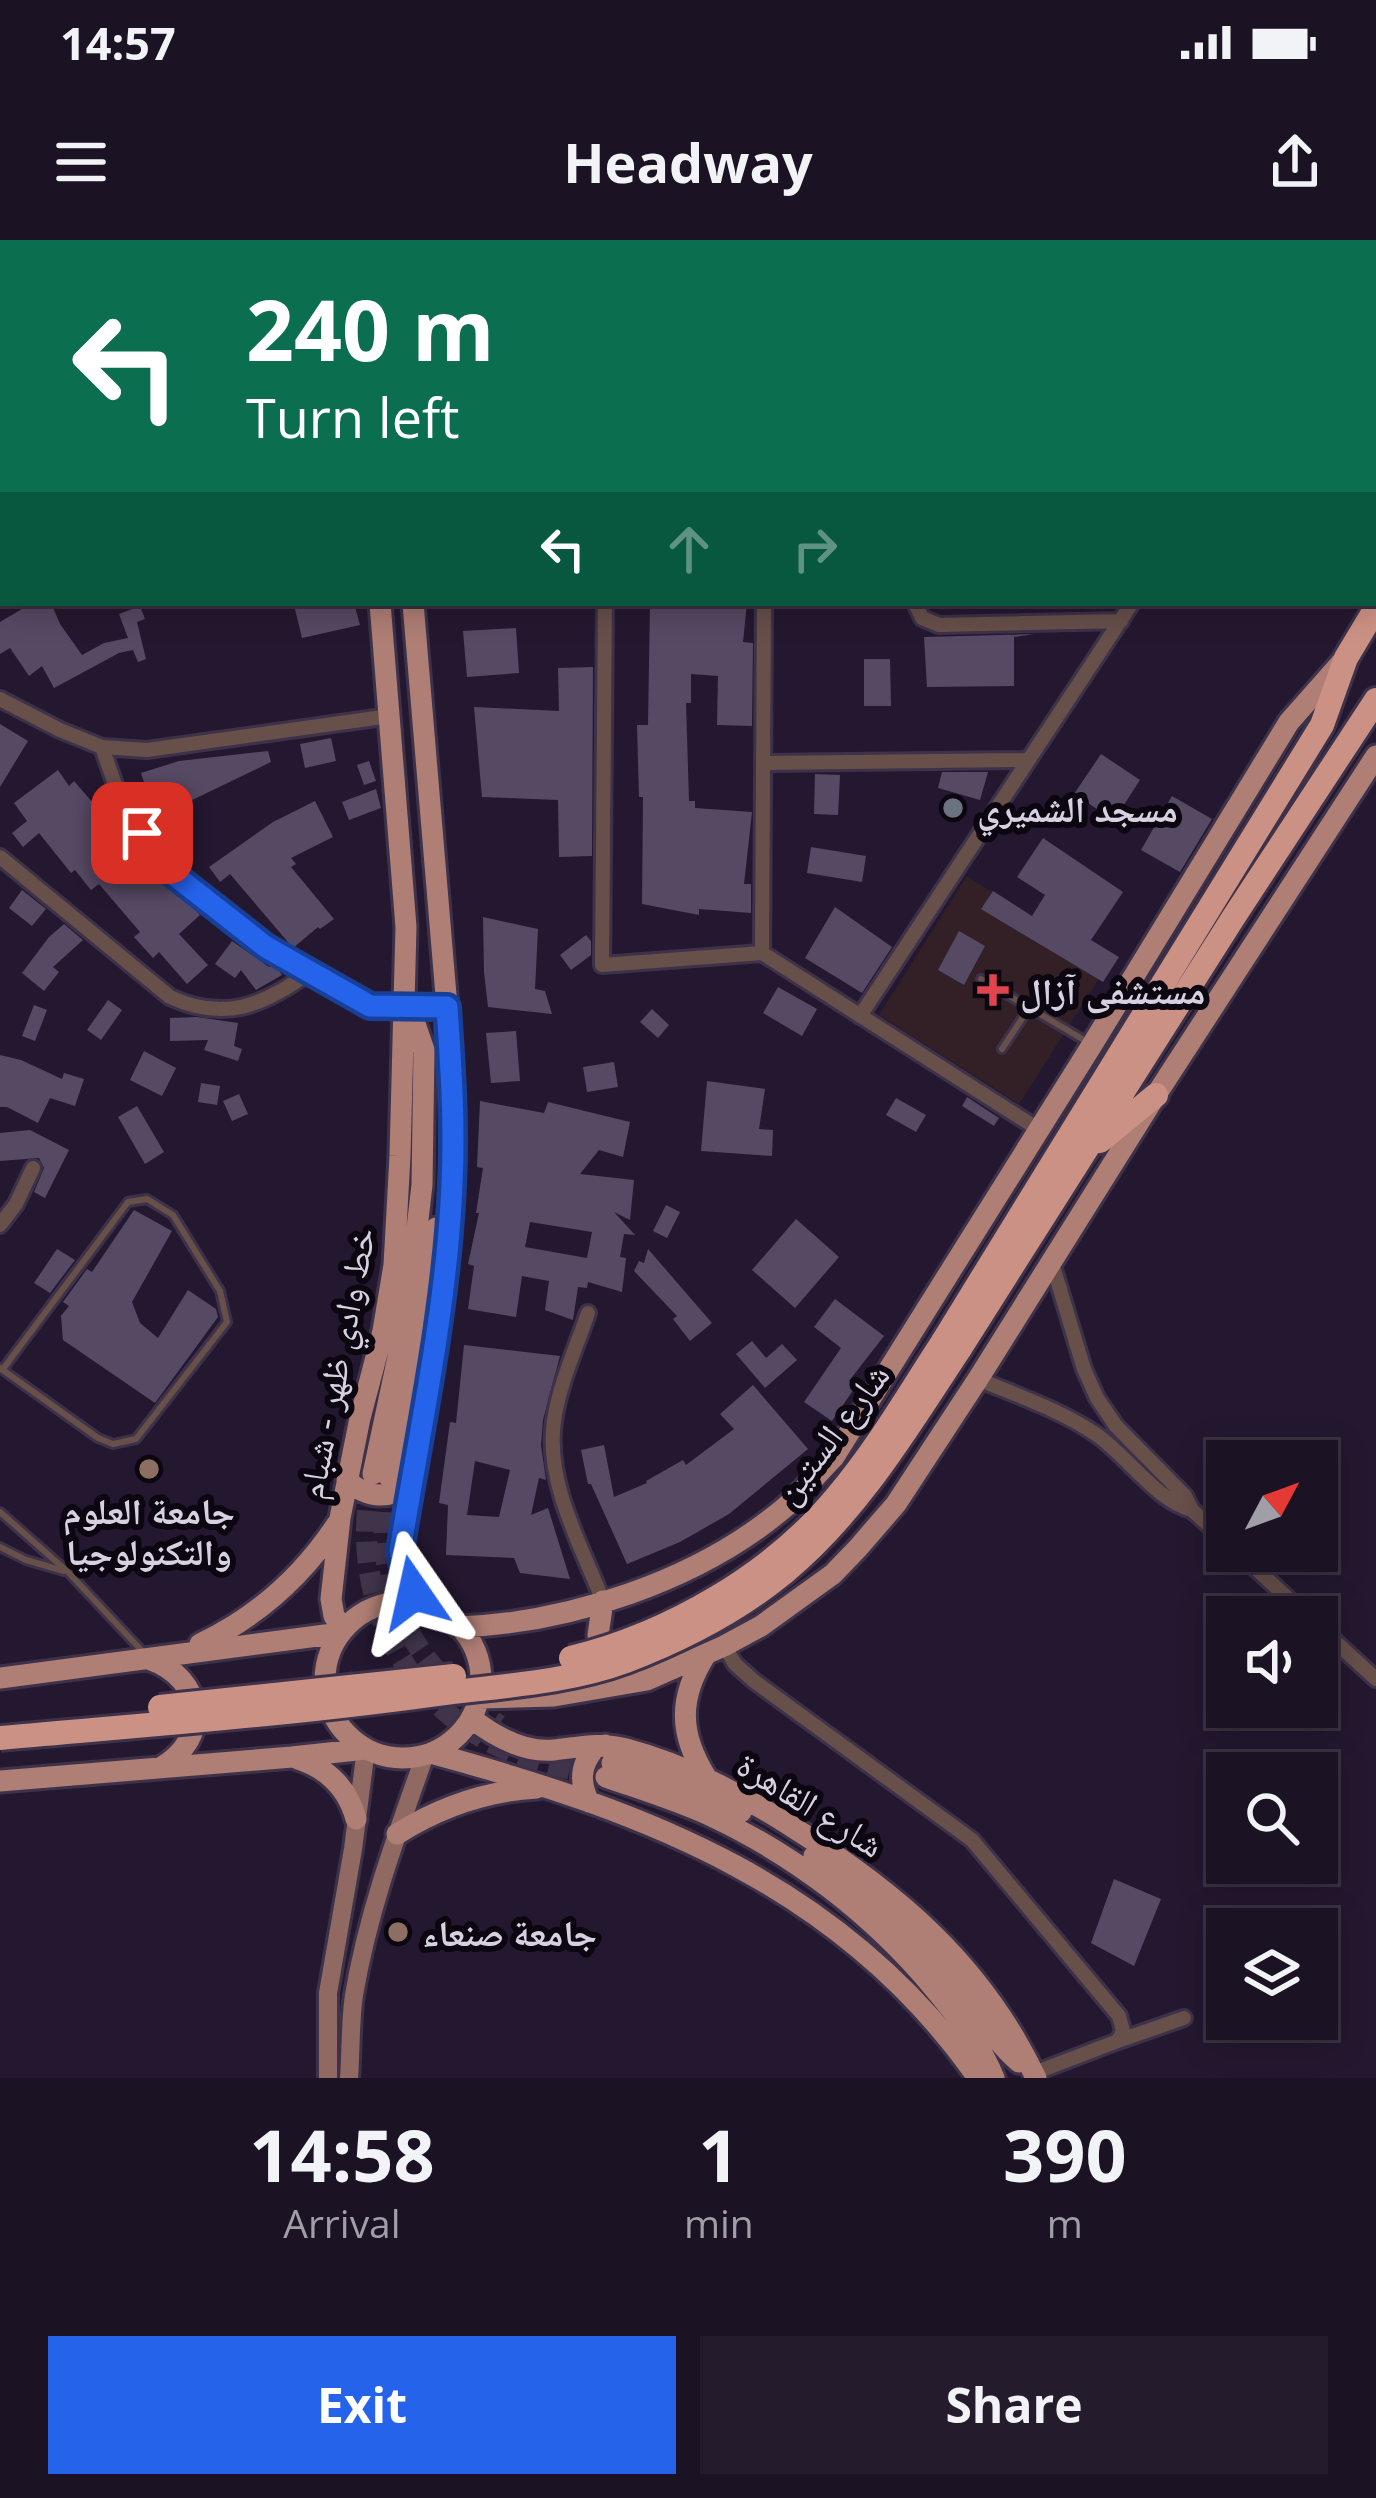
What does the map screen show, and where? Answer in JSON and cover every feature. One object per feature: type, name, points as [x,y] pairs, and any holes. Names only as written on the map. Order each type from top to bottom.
[{"type":"highway","name":"شارع الستين","points":[[0,1738],[417,1697],[525,1683],[622,1663],[744,1601],[782,1574],[877,1476],[1322,724],[1346,658],[1376,608]]},
{"type":"highway","name":"شارع الستين","points":[[0,1722],[553,1663],[647,1633],[774,1556],[814,1522],[950,1347],[1079,1158],[1376,700]]},
{"type":"highway","points":[[1079,1158],[1156,1095]]},
{"type":"main road","name":"خط وادي ظهر - شبام","points":[[342,1631],[331,1599],[340,1519],[394,1265],[404,1006],[406,927],[380,606]]},
{"type":"main road","points":[[412,606],[453,1112],[446,1268],[401,1562],[408,1583],[430,1608],[458,1627],[475,1652],[480,1683],[475,1708],[454,1739],[428,1754]]},
{"type":"main road","name":"شارع الستين","points":[[458,1627],[511,1624],[603,1601],[673,1576],[724,1550],[784,1509],[834,1456],[1289,722],[1346,658]]},
{"type":"main road","points":[[475,1708],[646,1680],[760,1626],[811,1591],[858,1548],[896,1504],[978,1379],[1376,756]]},
{"type":"main road","points":[[404,1006],[424,1050],[422,1185],[381,1475],[404,1412],[436,1233],[442,1126],[438,1043],[447,1007]]},
{"type":"main road","points":[[346,1480],[361,1492],[379,1496],[397,1493],[412,1483]]},
{"type":"main road","points":[[178,1654],[227,1631],[271,1600],[309,1562],[340,1519]]},
{"type":"main road","points":[[603,1601],[597,1624],[600,1647],[610,1668],[628,1684]]},
{"type":"main road","points":[[430,1608],[399,1602],[384,1605],[369,1610],[342,1631],[327,1664],[326,1697],[340,1727],[366,1749],[394,1758],[428,1754],[547,1787],[698,1845],[752,1873],[803,1905],[897,1983],[978,2078]]},
{"type":"main road","points":[[0,1678],[342,1631]]},
{"type":"main road","points":[[707,1778],[692,1754],[687,1695],[692,1680],[715,1650]]},
{"type":"main road","points":[[149,1659],[178,1674],[194,1702],[192,1734],[185,1749],[159,1768]]},
{"type":"main road","name":"شارع القاهرة","points":[[475,1708],[500,1738],[533,1748],[586,1744],[608,1762],[653,1757],[707,1778],[847,1862],[906,1907],[947,1948],[984,1993],[1035,2076]]},
{"type":"main road","points":[[589,1802],[582,1784],[583,1768],[595,1748],[608,1762],[800,1867],[883,1933],[920,1971],[968,2030],[994,2078]]},
{"type":"main road","points":[[0,1781],[366,1749]]},
{"type":"main road","points":[[292,1757],[334,1778],[356,1820]]},
{"type":"main road","points":[[608,1762],[703,1793],[831,1868],[917,1942],[1006,2050],[1035,2076]]},
{"type":"main road","points":[[397,1834],[470,1799],[547,1787]]},
{"type":"street","points":[[605,606],[602,965],[762,953],[1038,1130]]},
{"type":"street","points":[[762,953],[764,606]]},
{"type":"street","points":[[916,606],[922,618],[939,626],[1120,621]]},
{"type":"street","points":[[860,1016],[1130,606]]},
{"type":"street","points":[[0,698],[101,747],[147,750],[390,716]]},
{"type":"street","points":[[101,747],[120,799],[164,867],[266,947],[370,1006],[447,1007]]},
{"type":"street","points":[[765,763],[1028,760]]},
{"type":"street","points":[[0,857],[170,997],[191,1007],[230,1011],[284,991],[310,972]]},
{"type":"street","points":[[0,1226],[33,1168]]},
{"type":"street","points":[[1052,1263],[1090,1384],[1126,1447],[1174,1504],[1192,1510],[1206,1523]]},
{"type":"street","points":[[588,1313],[554,1420],[553,1450],[559,1489],[603,1601]]},
{"type":"street","points":[[978,1379],[1126,1447]]},
{"type":"street","points":[[1260,1572],[1285,1596]]},
{"type":"street","points":[[1338,1644],[1376,1679]]},
{"type":"street","points":[[715,1650],[972,1840],[1119,2016],[1123,2031],[1118,2041]]},
{"type":"street","points":[[328,2078],[328,1993],[366,1749]]},
{"type":"street","points":[[349,2078],[354,1997],[374,1910],[428,1754]]},
{"type":"street","points":[[328,1993],[354,1997]]},
{"type":"street","points":[[1035,2076],[1184,2018]]},
{"type":"lane","points":[[981,979],[1092,1045]]},
{"type":"lane","points":[[1003,1049],[1029,1008]]},
{"type":"lane","points":[[147,1199],[173,1215],[220,1291],[227,1322],[136,1439],[113,1444],[98,1438],[1,1369],[128,1202],[147,1199]]},
{"type":"lane","points":[[0,1513],[68,1572],[149,1659]]},
{"type":"lane","points":[[0,1547],[68,1572]]},
{"type":"shaded area","name":"مستشفى آزال","points":[[967,876],[1107,966],[1019,1104],[879,1015]]},
{"type":"building","points":[[27,606],[52,606],[82,655],[104,643],[128,638],[119,614],[140,606],[145,619],[137,622],[146,659],[138,662],[133,650],[119,653],[54,688],[42,666],[29,676],[10,648],[0,654],[0,622]]},
{"type":"building","points":[[294,606],[355,606],[360,625],[302,638]]},
{"type":"building","points":[[650,606],[747,606],[743,642],[753,643],[752,726],[717,725],[718,676],[691,674],[691,703],[686,703],[689,801],[695,801],[695,808],[752,812],[744,884],[751,884],[751,913],[699,909],[699,915],[642,904],[643,797],[639,797],[637,725],[648,725]]},
{"type":"building","points":[[516,628],[519,673],[467,677],[463,631]]},
{"type":"building","points":[[1034,634],[1014,637],[1014,686],[927,687],[924,637]]},
{"type":"building","points":[[864,659],[890,659],[891,706],[864,706]]},
{"type":"building","points":[[593,667],[592,856],[559,857],[558,800],[482,797],[474,707],[559,711],[558,668]]},
{"type":"building","points":[[0,724],[28,741],[0,787]]},
{"type":"building","points":[[331,738],[336,761],[305,768],[300,744]]},
{"type":"building","points":[[268,751],[271,762],[188,802],[186,797],[152,807],[141,773],[179,761]]},
{"type":"building","points":[[1101,754],[1140,780],[1114,820],[1074,794]]},
{"type":"building","points":[[369,761],[376,781],[364,785],[357,765]]},
{"type":"building","points":[[58,770],[69,786],[74,781],[93,803],[102,796],[154,874],[200,915],[179,934],[208,965],[187,984],[159,952],[153,958],[134,937],[140,932],[99,884],[91,890],[75,870],[71,873],[39,833],[23,847],[12,833],[27,821],[14,803]]},
{"type":"building","points":[[942,772],[988,772],[980,800],[938,788]]},
{"type":"building","points":[[815,774],[840,775],[838,815],[814,814]]},
{"type":"building","points":[[376,789],[381,808],[349,820],[342,802]]},
{"type":"building","points":[[1172,796],[1212,819],[1180,872],[1141,850]]},
{"type":"building","points":[[315,801],[333,837],[291,858],[296,864],[291,867],[334,919],[293,948],[230,874],[220,882],[209,867],[273,822]]},
{"type":"building","points":[[1043,838],[1123,892],[1091,940],[1119,957],[1103,982],[981,909],[993,891],[1032,916],[1045,895],[1017,877]]},
{"type":"building","points":[[811,847],[866,856],[862,882],[807,873]]},
{"type":"building","points":[[22,890],[46,909],[32,926],[9,908]]},
{"type":"building","points":[[835,907],[892,947],[862,993],[805,958]]},
{"type":"building","points":[[483,917],[538,929],[535,989],[545,991],[552,1014],[488,1007]]},
{"type":"building","points":[[64,924],[83,940],[53,967],[59,972],[44,991],[22,973]]},
{"type":"building","points":[[959,931],[985,946],[964,985],[938,970]]},
{"type":"building","points":[[586,935],[591,955],[571,970],[560,955]]},
{"type":"building","points":[[232,941],[269,967],[274,964],[282,975],[256,990],[241,970],[235,978],[215,964]]},
{"type":"building","points":[[778,987],[817,1009],[802,1036],[763,1013]]},
{"type":"building","points":[[108,1000],[122,1010],[101,1040],[87,1030]]},
{"type":"building","points":[[34,1005],[47,1010],[35,1041],[22,1036]]},
{"type":"building","points":[[652,1009],[669,1025],[658,1038],[640,1022]]},
{"type":"building","points":[[170,1018],[238,1023],[234,1046],[242,1049],[238,1061],[204,1050],[208,1040],[170,1041]]},
{"type":"building","points":[[516,1031],[520,1081],[491,1083],[486,1033]]},
{"type":"building","points":[[144,1051],[176,1068],[162,1096],[130,1080]]},
{"type":"building","points":[[0,1055],[62,1079],[64,1073],[84,1079],[75,1106],[50,1098],[38,1123],[0,1107]]},
{"type":"building","points":[[614,1062],[618,1087],[587,1092],[583,1067]]},
{"type":"building","points":[[707,1081],[765,1089],[759,1129],[773,1130],[772,1156],[701,1151]]},
{"type":"building","points":[[201,1083],[220,1086],[217,1105],[198,1102]]},
{"type":"building","points":[[239,1094],[248,1114],[232,1121],[223,1101]]},
{"type":"building","points":[[967,1097],[999,1118],[994,1126],[962,1106]]},
{"type":"building","points":[[896,1098],[926,1115],[916,1132],[886,1115]]},
{"type":"building","points":[[480,1101],[544,1113],[548,1102],[630,1122],[623,1157],[599,1150],[580,1174],[634,1180],[630,1220],[614,1212],[635,1235],[624,1234],[622,1292],[588,1282],[587,1288],[578,1287],[573,1320],[545,1310],[549,1281],[522,1276],[516,1317],[468,1309],[474,1266],[468,1264],[483,1168],[477,1167]],"holes":[[[530,1222],[592,1232],[587,1258],[525,1247]]]},
{"type":"building","points":[[137,1106],[164,1152],[145,1164],[118,1117]]},
{"type":"building","points":[[30,1130],[69,1150],[45,1198],[34,1192],[44,1168],[39,1158],[0,1161],[0,1133]]},
{"type":"building","points":[[666,1205],[680,1212],[667,1238],[653,1231]]},
{"type":"building","points":[[134,1210],[172,1231],[132,1302],[140,1323],[158,1338],[188,1290],[216,1309],[218,1317],[155,1403],[63,1340],[61,1316],[69,1306],[63,1302],[87,1269],[92,1272]]},
{"type":"building","points":[[796,1219],[839,1257],[795,1308],[752,1270]]},
{"type":"building","points":[[57,1249],[75,1260],[50,1293],[34,1283]]},
{"type":"building","points":[[648,1249],[712,1323],[690,1341],[673,1319],[677,1316],[634,1271],[639,1261],[644,1263]]},
{"type":"building","points":[[835,1299],[884,1336],[849,1381],[856,1386],[832,1421],[804,1402],[841,1348],[814,1327]]},
{"type":"building","points":[[752,1341],[766,1358],[782,1344],[797,1360],[765,1388],[736,1354]]},
{"type":"building","points":[[464,1345],[560,1356],[543,1420],[546,1480],[539,1478],[531,1515],[548,1508],[570,1579],[520,1573],[514,1558],[446,1555],[448,1505],[439,1503],[450,1422],[456,1423]],"holes":[[[475,1461],[510,1470],[499,1517],[467,1515]]]},
{"type":"building","points":[[753,1385],[808,1449],[729,1514],[627,1564],[588,1484],[581,1450],[604,1445],[614,1497],[683,1460],[686,1465],[734,1429],[720,1414]]},
{"type":"building","points":[[1114,1879],[1161,1899],[1134,1966],[1091,1943]]},
{"type":"tunnel","points":[[372,1480],[367,1519],[374,1595],[387,1631],[428,1694],[456,1720],[503,1749],[606,1777]]},
{"type":"tunnel","points":[[387,1481],[386,1556],[404,1621],[441,1677],[499,1725]]},
{"type":"place","name":"مسجد الشميري","points":[[953,808]]},
{"type":"place","name":"مستشفى آزال","points":[[993,990]]},
{"type":"place","name":"جامعة العلوم والتكنولوجيا","points":[[149,1469]]},
{"type":"place","name":"جامعة صنعاء","points":[[398,1932]]},
{"type":"route","points":[[142,833],[164,867],[266,947],[370,1006],[447,1007],[453,1112],[446,1268],[400,1551],[414,1593]]}]
